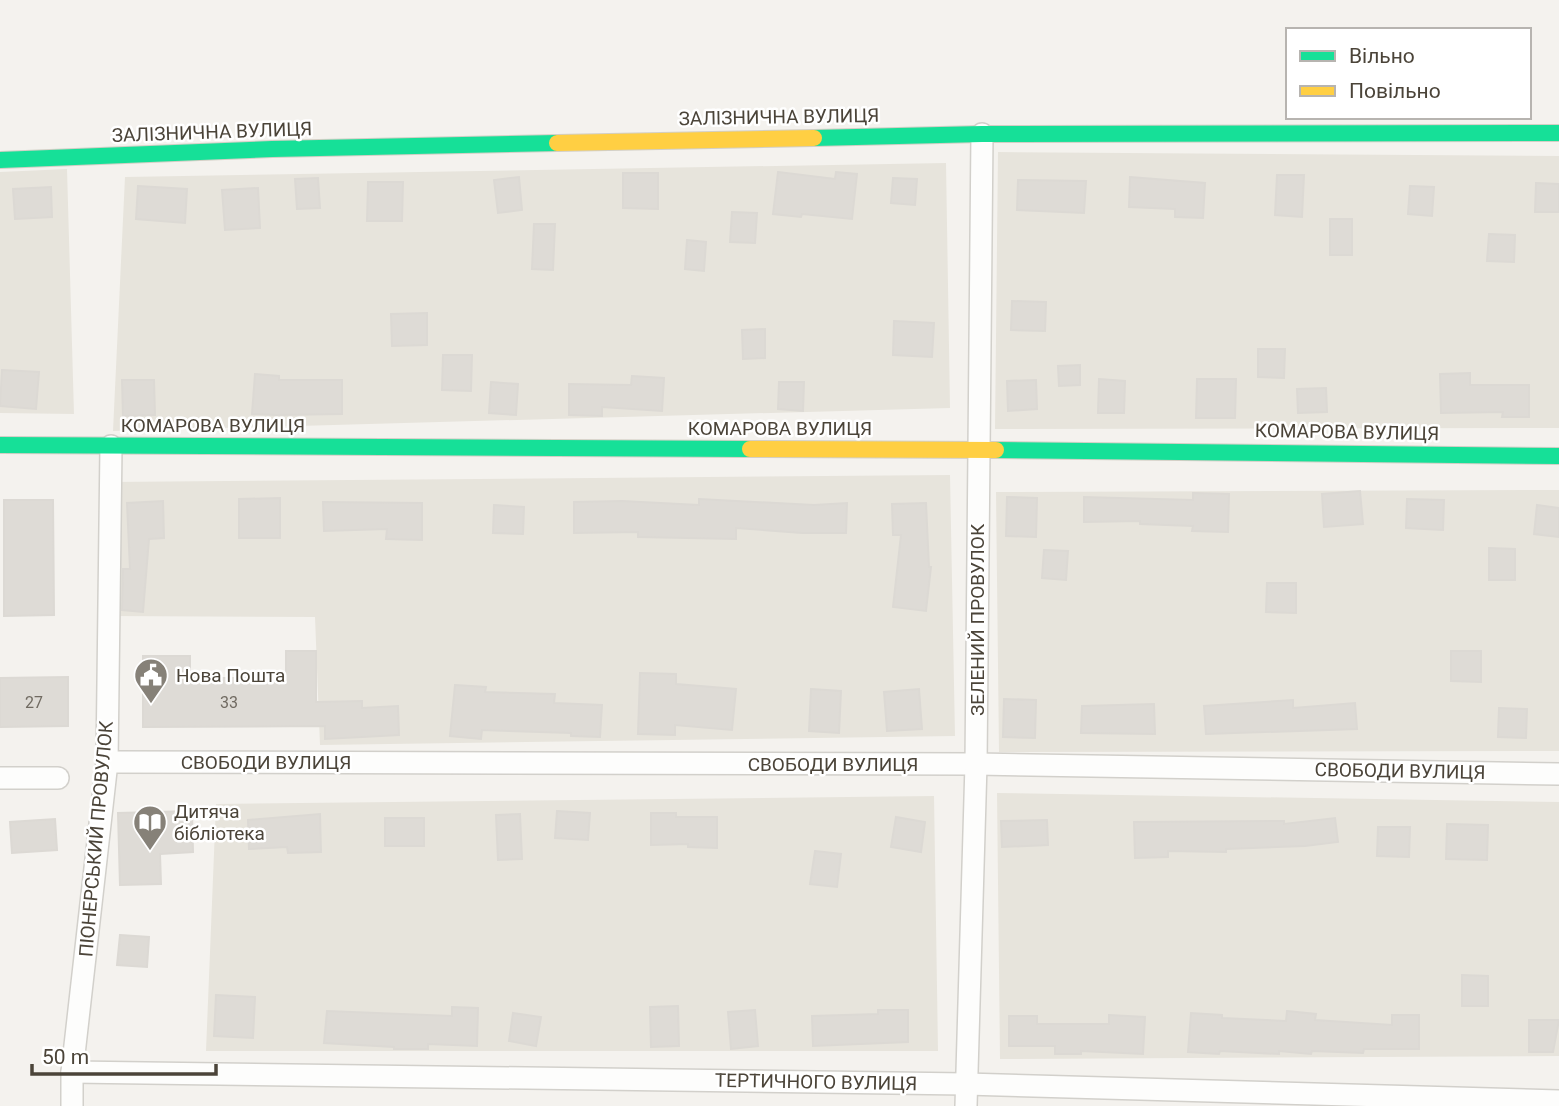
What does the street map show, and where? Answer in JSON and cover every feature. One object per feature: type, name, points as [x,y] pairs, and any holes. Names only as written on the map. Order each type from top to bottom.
[{"type":"main road","name":"ЗАЛІЗНИЧНА ВУЛИЦЯ","points":[[0,160],[272,149],[982,134],[1559,133]]},
{"type":"main road","name":"КОМАРОВА ВУЛИЦЯ","points":[[0,445],[1559,456]]},
{"type":"street","name":"ЗЕЛЕНИЙ ПРОВУЛОК","points":[[966,1106],[976,764],[982,134]]},
{"type":"street","name":"ПІОНЕРСЬКИЙ ПРОВУЛОК","points":[[72,1106],[72,1072],[107,762],[111,446]]},
{"type":"street","name":"СВОБОДИ ВУЛИЦЯ","points":[[107,762],[976,764],[1559,774]]},
{"type":"street","points":[[0,778],[58,778]]},
{"type":"street","name":"ТЕРТИЧНОГО ВУЛИЦЯ","points":[[72,1072],[966,1084],[1559,1101]]},
{"type":"shaded area","points":[[998,152],[1559,156],[1559,428],[995,429]]},
{"type":"shaded area","points":[[946,163],[950,408],[113,431],[125,177]]},
{"type":"shaded area","points":[[67,169],[74,414],[0,413],[0,172]]},
{"type":"shaded area","points":[[950,475],[955,736],[320,745],[315,617],[108,616],[111,482]]},
{"type":"shaded area","points":[[1559,490],[1559,751],[999,752],[996,492]]},
{"type":"shaded area","points":[[997,793],[1559,802],[1559,1056],[1000,1059]]},
{"type":"shaded area","points":[[934,796],[938,1051],[206,1051],[216,804]]},
{"type":"building","points":[[778,172],[835,179],[836,172],[857,174],[852,219],[773,214]]},
{"type":"building","points":[[623,173],[658,173],[658,209],[623,208]]},
{"type":"building","points":[[1277,175],[1304,175],[1302,217],[1275,215]]},
{"type":"building","points":[[519,177],[522,210],[498,213],[494,180]]},
{"type":"building","points":[[1130,177],[1205,183],[1203,218],[1175,217],[1175,209],[1129,207]]},
{"type":"building","points":[[318,178],[320,208],[297,209],[295,179]]},
{"type":"building","points":[[893,178],[917,179],[915,205],[891,203]]},
{"type":"building","points":[[1018,180],[1086,181],[1084,213],[1017,210]]},
{"type":"building","points":[[368,182],[403,182],[402,221],[367,221]]},
{"type":"building","points":[[1536,183],[1559,184],[1559,212],[1535,212]]},
{"type":"building","points":[[138,186],[187,189],[185,223],[136,219]]},
{"type":"building","points":[[1410,186],[1434,187],[1432,216],[1408,214]]},
{"type":"building","points":[[51,187],[52,217],[15,219],[13,189]]},
{"type":"building","points":[[258,188],[260,228],[225,230],[222,190]]},
{"type":"building","points":[[732,212],[757,213],[755,243],[730,242]]},
{"type":"building","points":[[1330,219],[1352,219],[1352,255],[1330,255]]},
{"type":"building","points":[[534,224],[555,224],[553,270],[532,269]]},
{"type":"building","points":[[1489,234],[1515,235],[1514,262],[1487,261]]},
{"type":"building","points":[[687,240],[706,242],[704,271],[685,269]]},
{"type":"building","points":[[1012,301],[1046,302],[1045,331],[1011,330]]},
{"type":"building","points":[[427,313],[427,345],[392,346],[391,314]]},
{"type":"building","points":[[894,321],[934,323],[932,357],[893,355]]},
{"type":"building","points":[[765,329],[765,358],[743,359],[742,330]]},
{"type":"building","points":[[1258,349],[1285,349],[1284,378],[1258,377]]},
{"type":"building","points":[[443,355],[472,355],[471,391],[442,390]]},
{"type":"building","points":[[1080,365],[1080,385],[1059,386],[1058,366]]},
{"type":"building","points":[[2,370],[39,372],[36,409],[0,406]]},
{"type":"building","points":[[1470,373],[1470,385],[1529,385],[1529,417],[1502,417],[1503,412],[1441,413],[1440,374]]},
{"type":"building","points":[[255,374],[279,376],[279,380],[342,380],[342,414],[252,414]]},
{"type":"building","points":[[632,376],[664,378],[662,411],[602,407],[602,416],[569,415],[569,384],[631,385]]},
{"type":"building","points":[[1099,379],[1125,381],[1124,413],[1098,413]]},
{"type":"building","points":[[1197,379],[1236,379],[1235,418],[1196,418]]},
{"type":"building","points":[[122,380],[154,380],[155,415],[123,416]]},
{"type":"building","points":[[1036,380],[1037,409],[1008,411],[1007,381]]},
{"type":"building","points":[[491,382],[518,384],[516,415],[489,413]]},
{"type":"building","points":[[779,382],[804,382],[803,411],[778,409]]},
{"type":"building","points":[[1326,388],[1327,412],[1298,413],[1297,389]]},
{"type":"building","points":[[1360,491],[1363,524],[1324,527],[1322,494]]},
{"type":"building","points":[[1193,493],[1229,494],[1228,532],[1192,531],[1193,526],[1140,524],[1140,521],[1084,522],[1084,497],[1193,500]]},
{"type":"building","points":[[1007,497],[1037,498],[1036,537],[1006,536]]},
{"type":"building","points":[[280,498],[280,538],[239,538],[239,499]]},
{"type":"building","points":[[699,499],[814,505],[847,503],[846,533],[736,528],[736,539],[638,537],[638,532],[574,533],[574,502],[622,501],[699,505]]},
{"type":"building","points":[[1407,499],[1444,500],[1443,530],[1406,528]]},
{"type":"building","points":[[4,500],[53,500],[54,615],[4,616]]},
{"type":"building","points":[[163,501],[164,538],[149,539],[143,612],[122,610],[123,569],[130,569],[127,503]]},
{"type":"building","points":[[323,502],[422,503],[422,540],[386,539],[387,529],[324,531]]},
{"type":"building","points":[[926,503],[931,567],[926,611],[893,607],[901,535],[893,535],[892,504]]},
{"type":"building","points":[[494,505],[524,507],[523,534],[493,533]]},
{"type":"building","points":[[1537,505],[1559,508],[1559,537],[1534,534]]},
{"type":"building","points":[[1489,548],[1515,549],[1515,580],[1489,580]]},
{"type":"building","points":[[1044,550],[1068,551],[1066,580],[1042,578]]},
{"type":"building","points":[[1267,583],[1296,583],[1296,613],[1266,612]]},
{"type":"building","points":[[286,651],[316,651],[316,702],[362,701],[362,708],[398,706],[399,735],[325,739],[325,726],[143,727],[143,656],[190,656],[190,678],[286,678]]},
{"type":"building","points":[[1451,651],[1481,651],[1481,682],[1451,681]]},
{"type":"building","points":[[640,673],[676,674],[676,684],[736,689],[732,730],[675,725],[675,735],[638,734]]},
{"type":"building","points":[[68,677],[68,726],[0,727],[0,678]]},
{"type":"building","points":[[455,685],[486,687],[485,692],[555,694],[554,703],[602,705],[600,737],[571,736],[571,733],[482,730],[481,739],[450,736]]},
{"type":"building","points":[[811,689],[841,691],[839,733],[809,731]]},
{"type":"building","points":[[919,689],[922,729],[887,731],[884,692]]},
{"type":"building","points":[[1004,699],[1036,700],[1035,738],[1003,737]]},
{"type":"building","points":[[1293,700],[1293,708],[1355,703],[1357,729],[1206,734],[1204,706]]},
{"type":"building","points":[[1154,704],[1155,734],[1081,733],[1082,706]]},
{"type":"building","points":[[1499,708],[1527,709],[1526,738],[1498,737]]},
{"type":"building","points":[[192,811],[193,852],[160,854],[161,884],[120,885],[118,813]]},
{"type":"building","points":[[557,811],[590,813],[588,840],[555,838]]},
{"type":"building","points":[[651,813],[676,813],[676,817],[717,817],[717,848],[688,847],[688,844],[651,845]]},
{"type":"building","points":[[320,814],[321,852],[288,853],[287,847],[249,849],[248,820]]},
{"type":"building","points":[[520,814],[522,859],[498,860],[496,815]]},
{"type":"building","points":[[896,817],[925,822],[921,852],[891,847]]},
{"type":"building","points":[[385,818],[424,818],[424,846],[385,846]]},
{"type":"building","points":[[1335,818],[1338,842],[1226,849],[1226,852],[1168,851],[1168,857],[1135,858],[1134,822],[1284,821],[1284,824]]},
{"type":"building","points":[[55,819],[57,850],[12,853],[10,822]]},
{"type":"building","points":[[1047,820],[1048,845],[1002,847],[1001,821]]},
{"type":"building","points":[[1447,824],[1488,825],[1487,860],[1446,859]]},
{"type":"building","points":[[1378,827],[1410,827],[1409,857],[1377,856]]},
{"type":"building","points":[[815,851],[841,854],[837,887],[810,884]]},
{"type":"building","points":[[120,935],[149,937],[147,967],[117,965]]},
{"type":"building","points":[[1462,975],[1488,976],[1488,1006],[1462,1006]]},
{"type":"building","points":[[216,995],[255,997],[253,1038],[214,1036]]},
{"type":"building","points":[[678,1006],[679,1046],[651,1047],[650,1007]]},
{"type":"building","points":[[452,1007],[478,1008],[477,1046],[428,1044],[428,1049],[394,1049],[324,1043],[327,1011],[452,1016]]},
{"type":"building","points":[[755,1010],[758,1046],[731,1049],[728,1012]]},
{"type":"building","points":[[878,1010],[908,1010],[908,1042],[813,1046],[812,1016],[878,1014]]},
{"type":"building","points":[[1287,1011],[1316,1014],[1315,1020],[1392,1025],[1392,1015],[1419,1015],[1419,1049],[1364,1049],[1363,1053],[1312,1051],[1311,1054],[1279,1051],[1279,1054],[1188,1052],[1191,1013],[1222,1015],[1222,1018],[1286,1021]]},
{"type":"building","points":[[513,1013],[541,1017],[536,1046],[509,1041]]},
{"type":"building","points":[[1109,1015],[1145,1017],[1143,1054],[1081,1051],[1081,1054],[1055,1054],[1055,1046],[1009,1046],[1009,1016],[1037,1016],[1037,1024],[1109,1024]]},
{"type":"building","points":[[1529,1020],[1559,1020],[1553,1052],[1529,1052]]},
{"type":"traffic: fast","points":[[814,138],[982,134],[1559,133]]},
{"type":"traffic: fast","points":[[0,160],[272,149],[557,143]]},
{"type":"traffic: fast","points":[[0,445],[750,449]]},
{"type":"traffic: fast","points":[[996,450],[1559,456]]},
{"type":"traffic: slow","points":[[557,143],[814,138]]},
{"type":"traffic: slow","points":[[750,449],[996,450]]},
{"type":"place","name":"Нова Пошта","points":[[151,705]]},
{"type":"place","name":"Дитяча бібліотека","points":[[150,852]]}]
